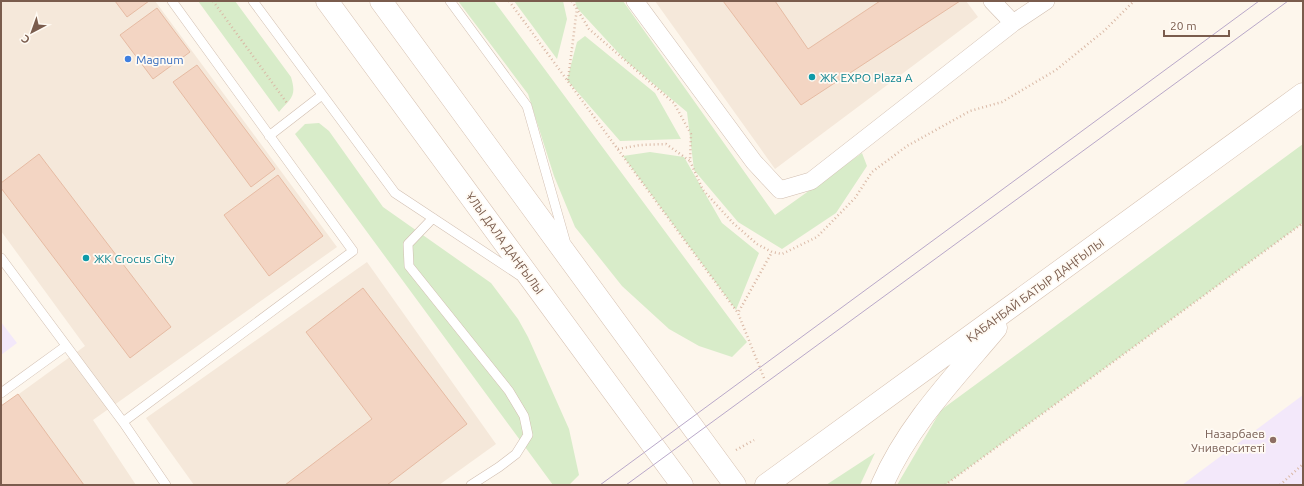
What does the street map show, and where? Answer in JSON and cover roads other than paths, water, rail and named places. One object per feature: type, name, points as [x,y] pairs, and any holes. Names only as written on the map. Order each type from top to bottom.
[{"type":"main road","name":"ҰЛЫ ДАЛА ДАҢҒЫЛЫ","points":[[327,1],[682,485]]},
{"type":"main road","points":[[381,1],[734,485]]},
{"type":"main road","name":"ҚАБАНБАЙ БАТЫР ДАҢҒЫЛЫ","points":[[766,485],[1303,94]]},
{"type":"main road","points":[[882,485],[905,439],[1019,301]]},
{"type":"street","points":[[635,1],[754,162],[780,190],[811,181],[1013,23],[1046,1]]},
{"type":"street","points":[[992,1],[1013,23]]},
{"type":"lane","points":[[123,422],[353,251],[172,1]]},
{"type":"lane","points":[[253,1],[395,193],[536,286]]},
{"type":"lane","points":[[450,1],[527,106],[570,261]]},
{"type":"lane","points":[[269,136],[322,95]]},
{"type":"lane","points":[[433,218],[408,244],[409,266],[509,391],[524,416],[528,436],[516,454],[471,485]]},
{"type":"lane","points":[[1,258],[123,422],[166,485]]},
{"type":"lane","points":[[1,393],[66,346]]},
{"type":"tram line","points":[[600,485],[1259,1]]},
{"type":"tram line","points":[[626,485],[1288,1]]},
{"type":"place","name":"Magnum","points":[[128,59]]},
{"type":"place","name":"ЖК EXPO Plaza A","points":[[812,77]]},
{"type":"place","name":"ЖК Crocus City","points":[[86,258]]},
{"type":"place","name":"Назарбаев Университеті","points":[[1273,440]]}]
